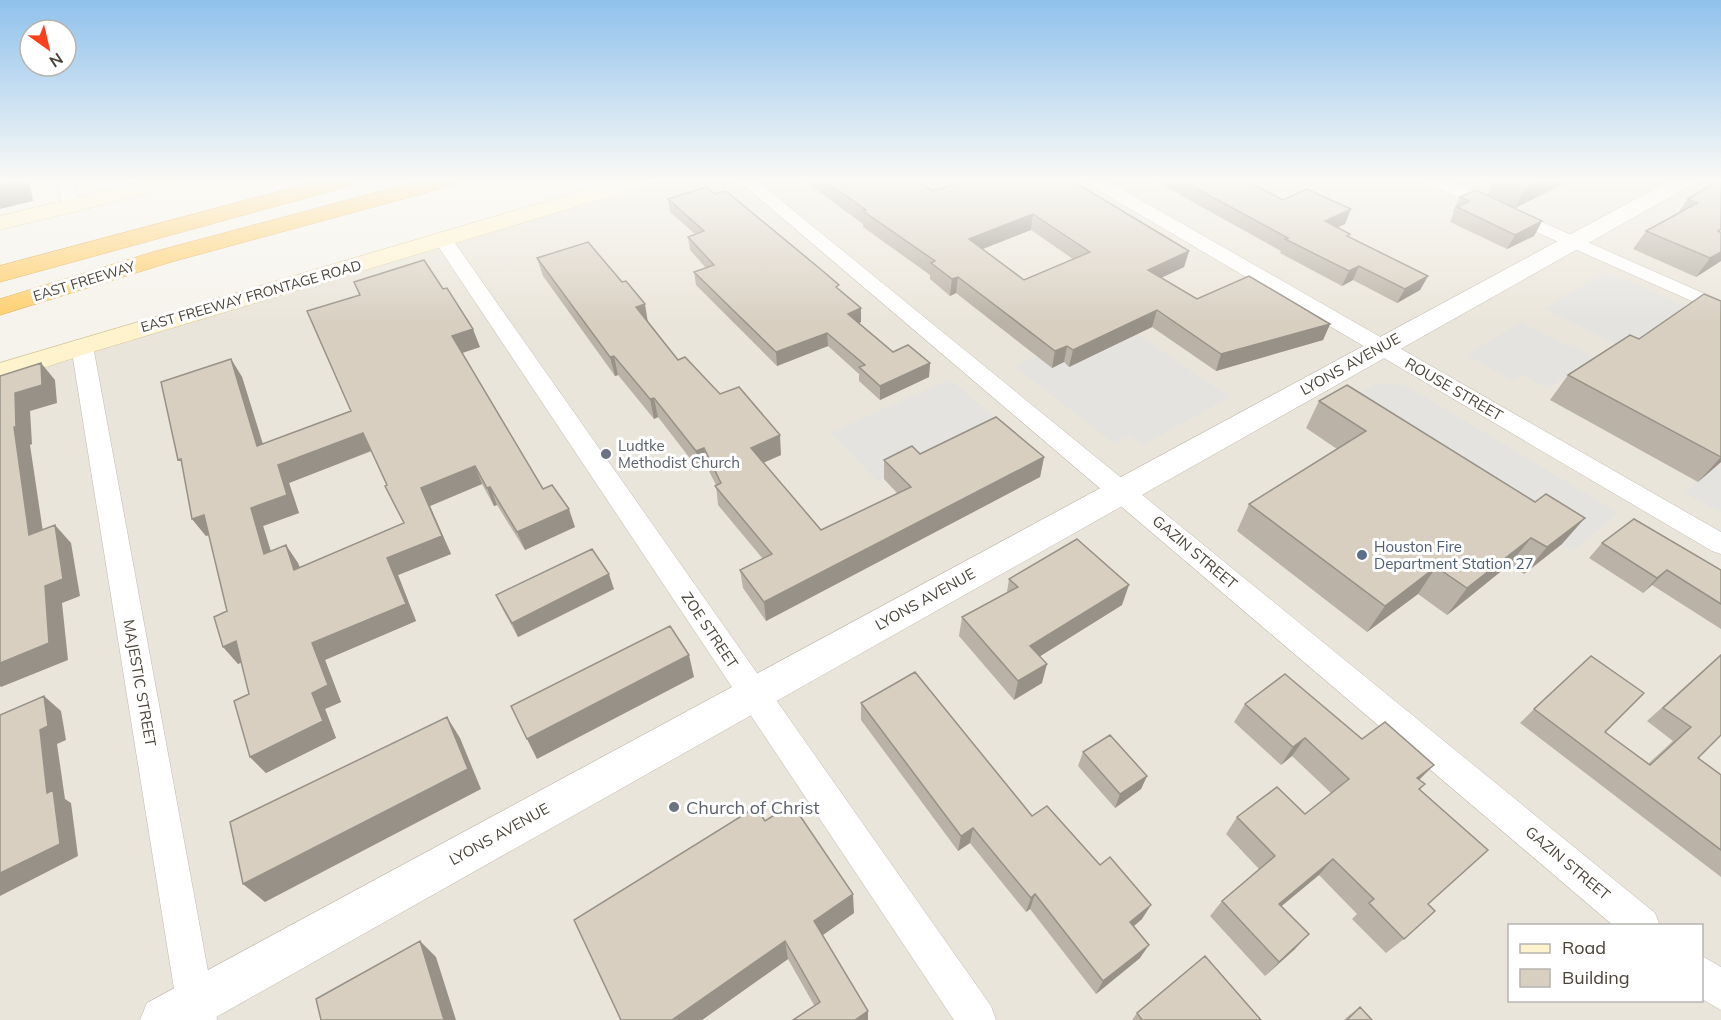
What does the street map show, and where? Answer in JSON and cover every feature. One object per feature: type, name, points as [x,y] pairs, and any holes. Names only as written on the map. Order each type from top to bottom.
[{"type":"highway","name":"EAST FREEWAY","points":[[0,274],[170,228]]},
{"type":"highway","name":"EAST FREEWAY","points":[[0,307],[162,257],[270,228]]},
{"type":"main road","name":"EAST FREEWAY FRONTAGE ROAD","points":[[0,373],[82,346],[484,228]]},
{"type":"street","name":"GAZIN STREET","points":[[803,228],[1640,924]]},
{"type":"street","name":"ROUSE STREET","points":[[1176,228],[1721,544]]},
{"type":"street","points":[[1540,228],[1721,308]]},
{"type":"street","name":"LYONS AVENUE","points":[[186,1014],[1381,346],[1598,228]]},
{"type":"street","name":"ZOE STREET","points":[[443,240],[977,1020]]},
{"type":"street","name":"MAJESTIC STREET","points":[[82,346],[186,1014]]},
{"type":"street","points":[[1703,977],[1721,991]]},
{"type":"shaded area","points":[[461,228],[1721,228],[1721,1020],[0,1020],[0,362]]},
{"type":"shaded area","points":[[1605,272],[1691,309],[1629,351],[1544,309]]},
{"type":"shaded area","points":[[1521,322],[1596,357],[1548,389],[1523,375],[1513,381],[1466,355]]},
{"type":"shaded area","points":[[1132,330],[1230,397],[1143,445],[1130,436],[1114,444],[1014,366],[1036,356],[1052,368]]},
{"type":"shaded area","points":[[950,379],[1009,429],[878,482],[830,433]]},
{"type":"shaded area","points":[[1377,383],[1405,385],[1619,513],[1572,551],[1525,521],[1329,410]]},
{"type":"shaded area","points":[[1721,462],[1721,513],[1684,493]]},
{"type":"building","points":[[700,228],[770,228],[839,285],[836,287],[861,308],[848,314],[893,352],[908,345],[930,363],[880,386],[859,367],[865,365],[827,333],[776,352],[694,272],[714,265],[688,237],[704,231]]},
{"type":"building","points":[[887,228],[998,228],[969,239],[1024,280],[1090,252],[1053,228],[1150,228],[1189,251],[1148,270],[1197,299],[1249,276],[1330,324],[1221,354],[1157,310],[1073,350],[1067,346],[1055,351],[958,277],[952,279],[931,263],[935,261]]},
{"type":"building","points":[[1269,228],[1338,228],[1350,234],[1347,236],[1428,276],[1405,289],[1359,266],[1349,271],[1285,239],[1288,238]]},
{"type":"building","points":[[1500,228],[1529,228],[1515,235]]},
{"type":"building","points":[[1652,228],[1721,228],[1718,231],[1721,233],[1721,252],[1710,258],[1646,231]]},
{"type":"building","points":[[588,242],[622,282],[626,281],[645,304],[636,307],[678,360],[685,357],[720,394],[739,387],[780,435],[751,448],[821,530],[911,487],[884,460],[912,446],[920,454],[996,417],[1044,457],[764,602],[740,570],[772,554],[715,486],[721,483],[704,448],[696,451],[654,398],[650,399],[614,356],[610,357],[537,258]]},
{"type":"building","points":[[424,260],[443,289],[447,288],[473,329],[452,336],[543,489],[552,485],[569,509],[517,532],[475,466],[421,488],[442,536],[387,558],[406,604],[312,643],[328,685],[312,693],[323,721],[250,757],[234,701],[249,694],[236,641],[223,647],[214,617],[227,611],[204,515],[192,519],[181,459],[178,460],[161,382],[231,359],[257,446],[351,411],[307,311],[360,295],[354,282]],"holes":[[[363,433],[387,485],[385,486],[404,523],[294,570],[286,545],[264,554],[251,508],[287,495],[278,465]]]},
{"type":"building","points":[[1704,294],[1721,301],[1721,457],[1568,375],[1630,335],[1639,339]]},
{"type":"building","points":[[41,363],[42,385],[15,393],[16,427],[14,427],[29,535],[55,525],[63,579],[45,586],[49,643],[0,663],[0,376]]},
{"type":"building","points":[[1347,385],[1535,502],[1546,494],[1585,518],[1547,547],[1531,538],[1467,588],[1436,567],[1385,606],[1249,504],[1366,431],[1319,401]]},
{"type":"building","points":[[1634,519],[1721,570],[1721,604],[1667,570],[1657,578],[1602,543]]},
{"type":"building","points":[[1077,539],[1129,585],[1030,646],[1047,664],[1018,681],[962,617],[1018,587],[1009,579]]},
{"type":"building","points":[[592,549],[609,574],[512,623],[496,595]]},
{"type":"building","points":[[670,626],[689,655],[527,739],[511,706]]},
{"type":"building","points":[[1721,655],[1721,735],[1698,758],[1721,775],[1721,850],[1534,709],[1591,656],[1644,693],[1605,732],[1650,765],[1691,727],[1663,708]]},
{"type":"building","points":[[915,672],[1032,816],[1047,806],[1100,865],[1110,857],[1151,905],[1130,922],[1149,945],[1103,981],[1035,894],[1031,898],[973,828],[961,836],[861,703]]},
{"type":"building","points":[[1285,674],[1362,739],[1385,722],[1434,765],[1417,778],[1425,784],[1419,789],[1488,850],[1428,904],[1435,911],[1404,939],[1369,903],[1374,899],[1333,859],[1279,904],[1309,934],[1279,962],[1222,901],[1275,856],[1237,817],[1277,787],[1305,814],[1349,779],[1305,738],[1293,747],[1245,704]]},
{"type":"building","points":[[44,696],[48,726],[40,730],[47,793],[53,790],[60,844],[0,873],[0,715]]},
{"type":"building","points":[[447,717],[468,769],[243,884],[230,822]]},
{"type":"building","points":[[1110,735],[1147,776],[1120,794],[1083,752]]},
{"type":"building","points":[[792,804],[853,894],[814,921],[868,1011],[855,1020],[793,1020],[820,1002],[785,941],[672,1020],[621,1020],[574,920],[756,807],[765,821]]},
{"type":"building","points":[[420,941],[444,1020],[321,1020],[316,999]]},
{"type":"building","points":[[1205,956],[1261,1020],[1142,1020],[1137,1013]]},
{"type":"building","points":[[1360,1007],[1372,1020],[1347,1020]]},
{"type":"place","name":"Ludtke Methodist Church","points":[[606,454]]},
{"type":"place","name":"Houston Fire Department Station 27","points":[[1362,555]]},
{"type":"place","name":"Church of Christ","points":[[674,807]]}]
